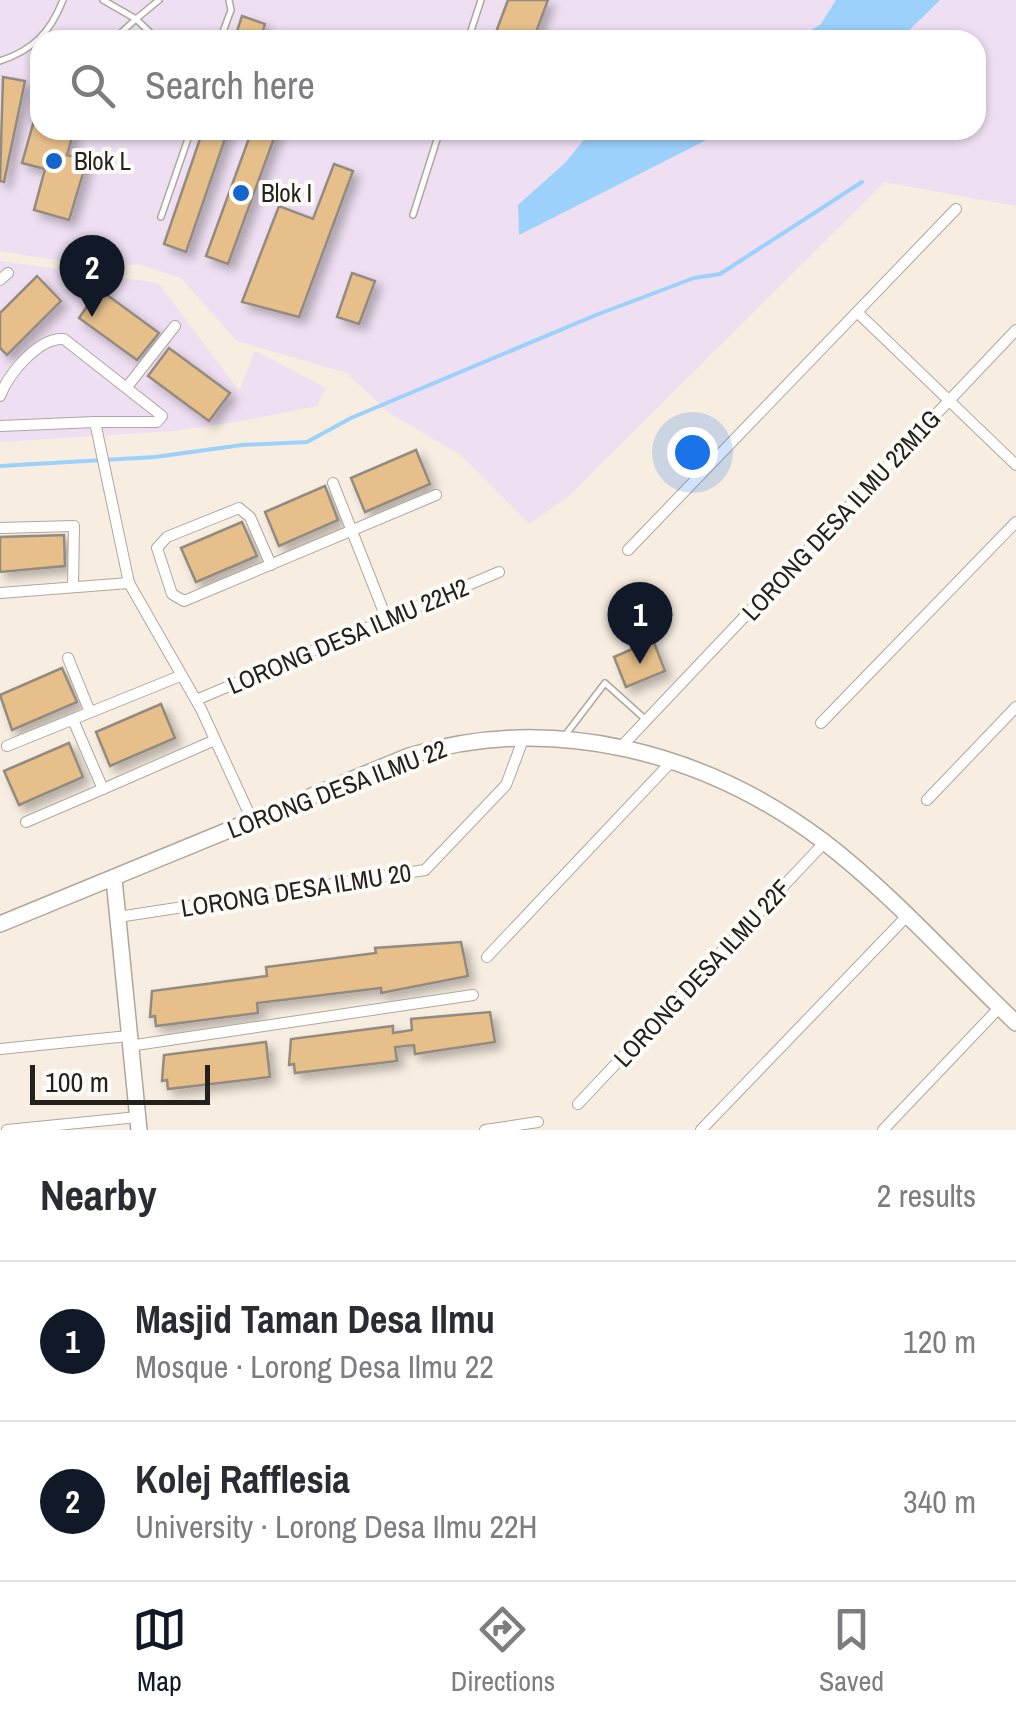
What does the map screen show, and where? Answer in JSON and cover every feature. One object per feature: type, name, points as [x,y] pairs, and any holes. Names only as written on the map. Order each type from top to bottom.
[{"type":"street","points":[[628,550],[956,209]]},
{"type":"street","points":[[857,312],[1016,466]]},
{"type":"street","points":[[127,387],[175,326]]},
{"type":"street","name":"LORONG DESA ILMU 22M1G","points":[[622,747],[1016,330]]},
{"type":"street","points":[[0,396],[4,373],[59,338],[162,414],[159,422],[0,426]]},
{"type":"street","points":[[95,422],[107,494],[129,583],[196,700],[252,820]]},
{"type":"street","points":[[333,483],[387,620]]},
{"type":"street","points":[[271,565],[250,517],[239,508],[167,537],[157,546],[172,594],[182,602],[353,531],[436,495]]},
{"type":"street","points":[[820,724],[1016,522]]},
{"type":"street","points":[[0,528],[74,526],[74,586]]},
{"type":"street","name":"LORONG DESA ILMU 22H2","points":[[196,700],[500,572]]},
{"type":"street","points":[[0,593],[129,583]]},
{"type":"street","points":[[68,658],[90,712]]},
{"type":"street","points":[[8,746],[180,676]]},
{"type":"street","points":[[927,800],[1016,707]]},
{"type":"street","points":[[73,720],[103,789]]},
{"type":"street","name":"LORONG DESA ILMU 22","points":[[0,924],[440,747],[524,737],[562,739],[622,747],[672,760],[739,788],[825,842],[1016,1023]]},
{"type":"street","name":"LORONG DESA ILMU 20","points":[[118,917],[395,878],[425,870],[506,785],[520,759],[524,737]]},
{"type":"street","points":[[26,822],[215,740]]},
{"type":"street","points":[[487,957],[672,760]]},
{"type":"street","name":"LORONG DESA ILMU 22F","points":[[578,1104],[825,842]]},
{"type":"street","points":[[7,1130],[139,1124],[114,879]]},
{"type":"street","points":[[701,1130],[906,917]]},
{"type":"street","points":[[0,1049],[129,1041],[473,995]]},
{"type":"street","points":[[884,1130],[1000,1007]]},
{"type":"street","points":[[485,1130],[538,1122]]},
{"type":"lane","points":[[49,30],[63,0]]},
{"type":"lane","points":[[104,0],[148,30]]},
{"type":"lane","points":[[124,30],[159,0]]},
{"type":"lane","points":[[223,30],[229,0]]},
{"type":"lane","points":[[471,30],[481,0]]},
{"type":"lane","points":[[0,61],[30,47]]},
{"type":"lane","points":[[161,217],[188,140]]},
{"type":"lane","points":[[414,215],[437,140]]},
{"type":"lane","points":[[562,739],[605,683],[647,721]]},
{"type":"shaded area","points":[[0,0],[1016,0],[1016,206],[884,182],[570,495],[529,524],[461,455],[389,413],[347,373],[237,341],[181,278],[138,264],[105,268],[0,251]]},
{"type":"shaded area","points":[[0,261],[158,283],[239,391],[255,351],[326,388],[317,406],[242,421],[173,431],[0,442]]},
{"type":"water","points":[[836,0],[940,0],[909,30],[812,30],[821,24]]},
{"type":"water","points":[[584,140],[706,140],[519,235],[518,205],[565,163]]},
{"type":"building","points":[[508,0],[548,0],[537,30],[497,30]]},
{"type":"building","points":[[242,16],[265,24],[263,30],[237,30]]},
{"type":"building","points":[[3,77],[25,81],[4,182],[0,181]]},
{"type":"building","name":"Blok L","points":[[30,135],[30,140],[71,140],[67,155],[87,160],[69,220],[34,210],[45,169],[22,163]]},
{"type":"building","points":[[200,140],[225,140],[186,252],[164,244]]},
{"type":"building","name":"Blok I","points":[[248,140],[273,140],[228,264],[206,256]]},
{"type":"building","points":[[334,164],[353,171],[299,317],[242,302],[279,206],[313,219]]},
{"type":"building","points":[[352,273],[375,281],[359,324],[337,317]]},
{"type":"building","points":[[37,276],[61,301],[7,355],[0,348],[0,313]]},
{"type":"building","points":[[99,289],[159,333],[137,360],[79,318]]},
{"type":"building","points":[[169,348],[230,393],[209,421],[148,376]]},
{"type":"building","points":[[416,450],[430,484],[365,512],[351,478]]},
{"type":"building","points":[[325,486],[338,520],[279,546],[265,512]]},
{"type":"building","points":[[242,522],[257,556],[196,582],[181,548]]},
{"type":"building","points":[[64,535],[65,566],[0,572],[0,537]]},
{"type":"building","points":[[653,640],[665,671],[626,687],[614,657]]},
{"type":"building","points":[[62,668],[77,702],[12,730],[0,695]]},
{"type":"building","points":[[161,704],[175,738],[110,766],[96,732]]},
{"type":"building","points":[[69,743],[83,777],[19,805],[4,771]]},
{"type":"building","points":[[461,942],[468,976],[381,993],[381,988],[257,1003],[258,1013],[156,1026],[155,1016],[150,1017],[152,991],[267,976],[266,967],[376,953],[375,948]]},
{"type":"building","points":[[490,1012],[495,1042],[415,1054],[414,1045],[395,1047],[397,1061],[295,1073],[294,1064],[289,1065],[291,1039],[393,1026],[393,1033],[412,1030],[411,1019]]},
{"type":"building","points":[[266,1042],[270,1077],[168,1089],[167,1080],[162,1081],[164,1055]]},
{"type":"waterway","points":[[0,466],[155,457],[242,445],[307,442],[351,418],[596,315],[694,278],[720,274],[862,182]]},
{"type":"place","name":"Blok L","points":[[54,161]]},
{"type":"place","name":"Blok I","points":[[241,193]]},
{"type":"place","name":"Kolej Rafflesia","points":[[92,317]]},
{"type":"place","name":"Masjid Taman Desa Ilmu","points":[[640,664]]}]
